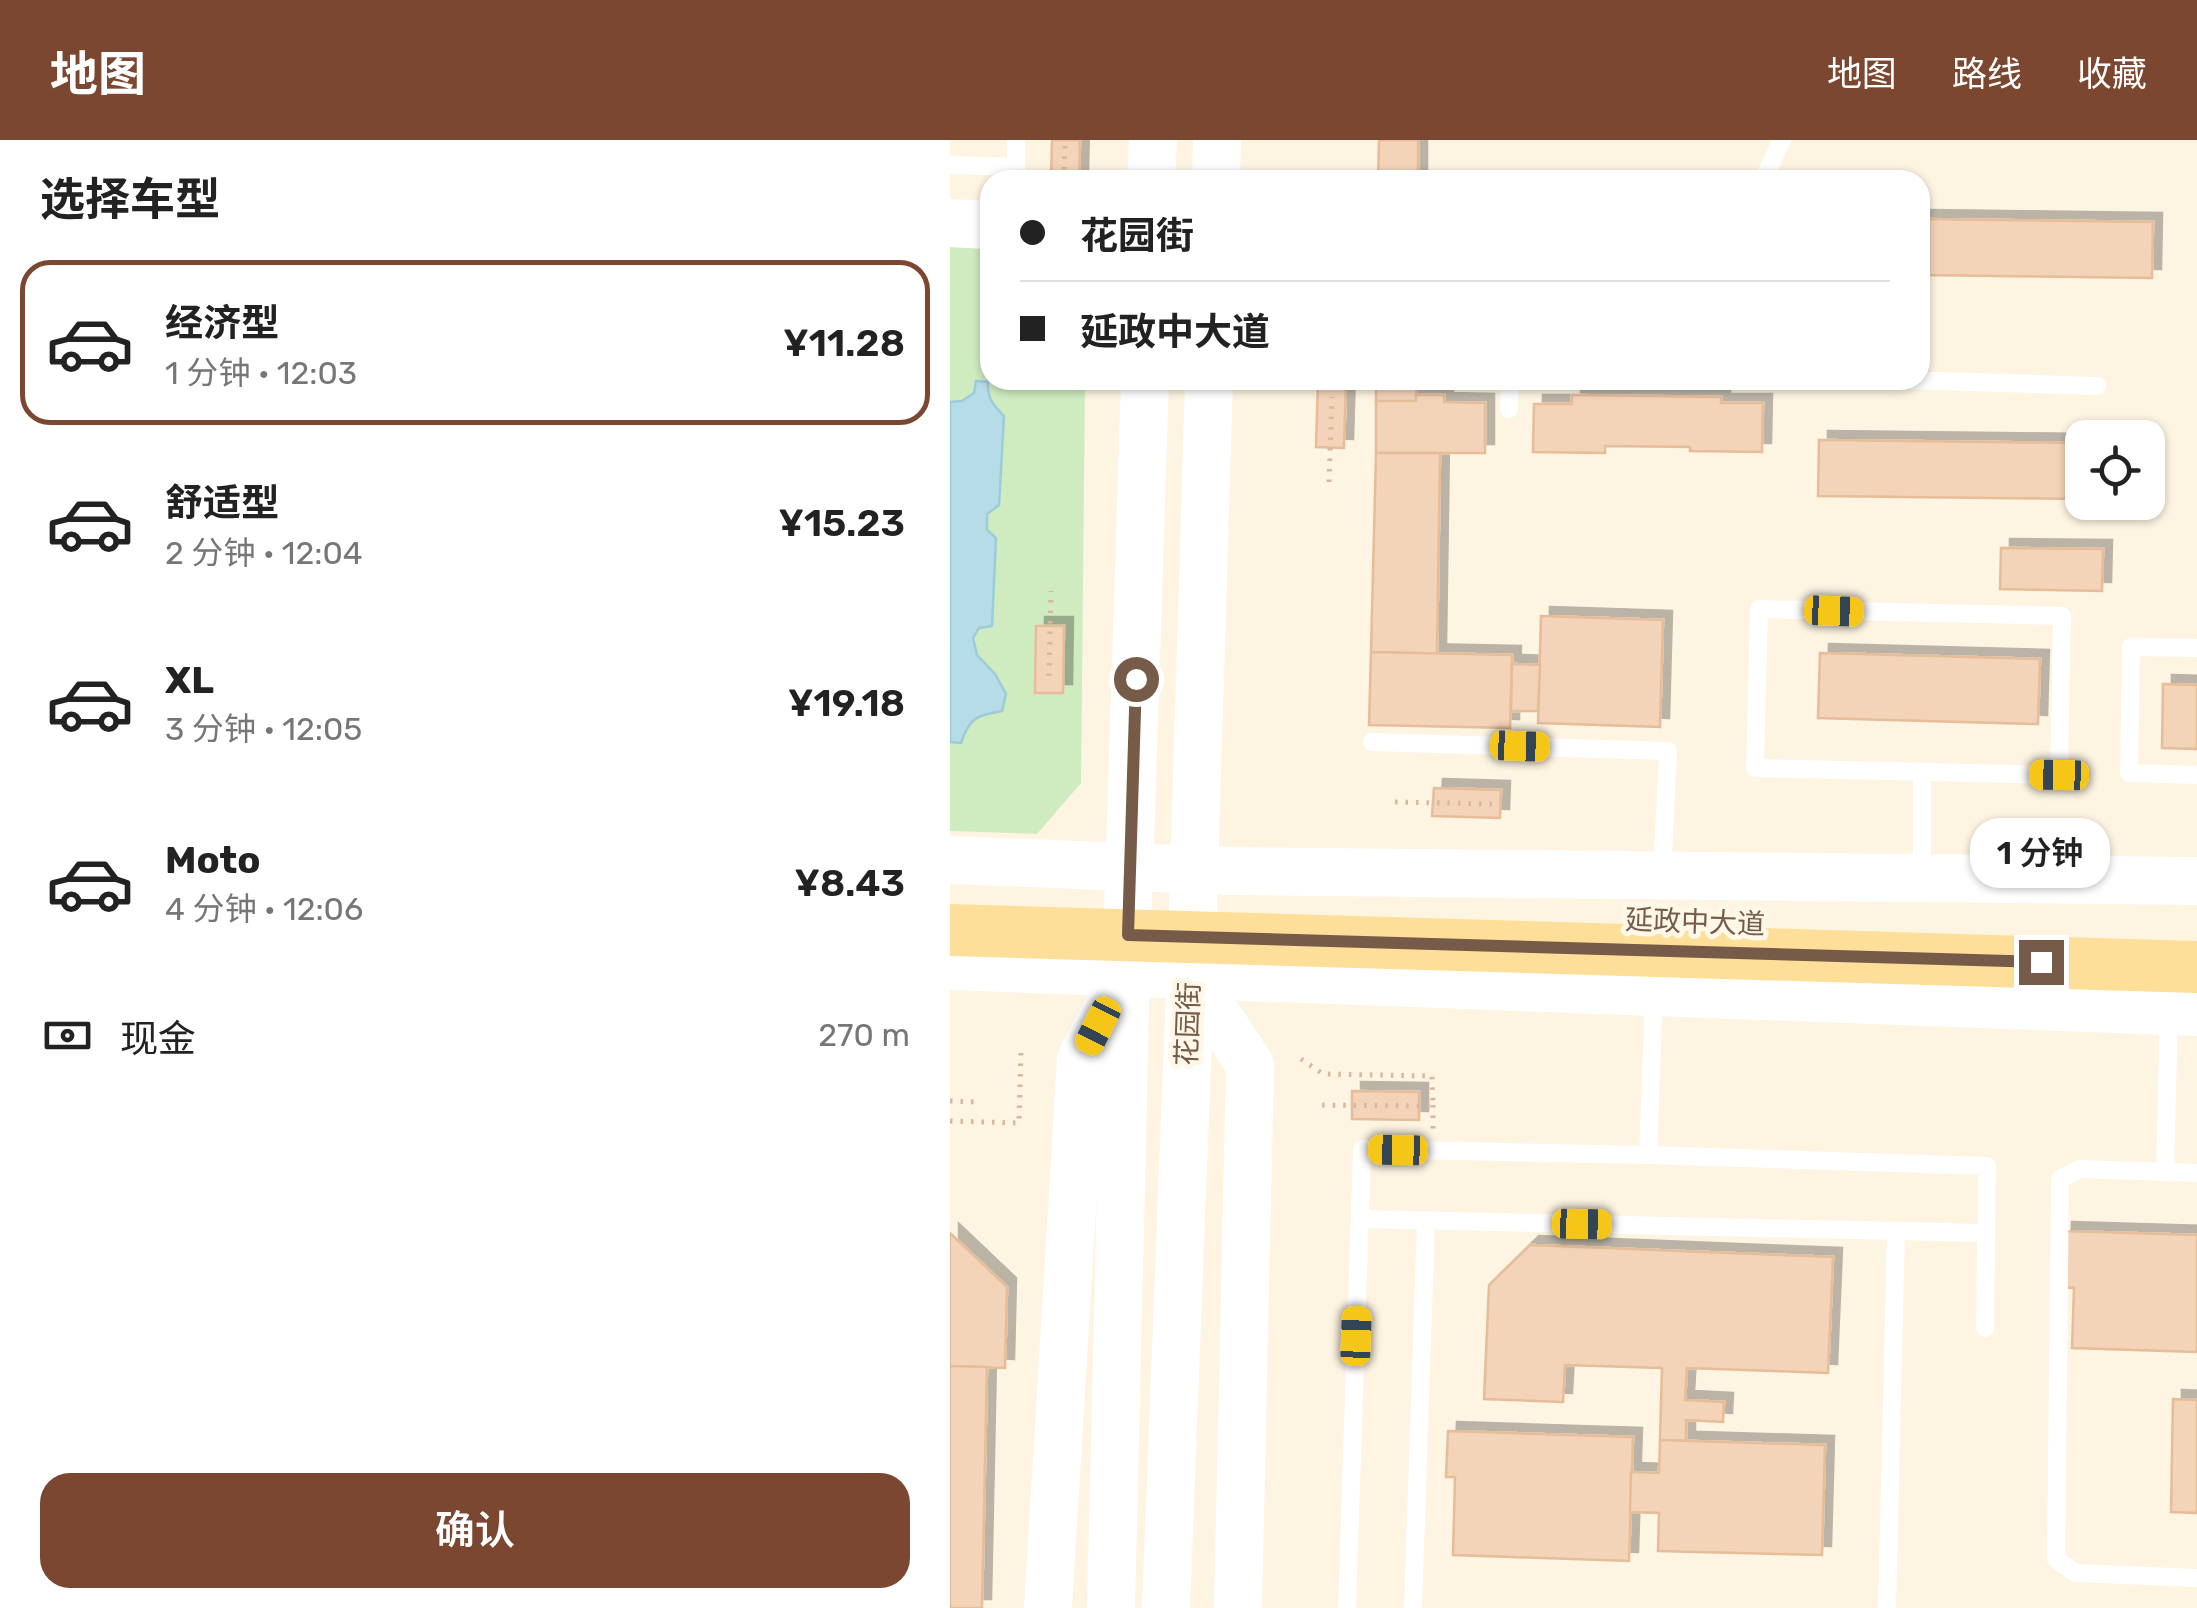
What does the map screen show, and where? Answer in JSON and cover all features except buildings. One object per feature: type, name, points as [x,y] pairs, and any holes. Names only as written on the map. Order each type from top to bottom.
[{"type":"main road","points":[[950,902],[1128,920],[1192,922]]},
{"type":"main road","points":[[950,930],[1128,920]]},
{"type":"main road","name":"延政中大道","points":[[1192,922],[2197,936]]},
{"type":"main road","name":"延政中大道","points":[[1192,922],[2197,967]]},
{"type":"street","points":[[1151,170],[1152,140]]},
{"type":"street","points":[[1216,170],[1217,140]]},
{"type":"street","points":[[950,223],[980,224]]},
{"type":"street","points":[[1111,1608],[1145,390]]},
{"type":"street","name":"花园街","points":[[1166,1608],[1209,390]]},
{"type":"street","points":[[950,860],[1128,920]]},
{"type":"street","points":[[1192,922],[1230,871],[2197,881]]},
{"type":"street","points":[[1048,1608],[1081,1059],[1128,920]]},
{"type":"street","points":[[950,966],[1128,920],[1192,922],[1654,992],[2183,1011]]},
{"type":"street","points":[[1192,922],[1250,1065],[1238,1608]]},
{"type":"lane","points":[[1016,140],[1016,170]]},
{"type":"lane","points":[[1767,170],[1782,140]]},
{"type":"lane","points":[[950,165],[987,170]]},
{"type":"lane","points":[[1930,381],[2097,386]]},
{"type":"lane","points":[[1509,409],[1510,390]]},
{"type":"lane","points":[[1758,609],[2062,616],[2059,775],[1922,772],[1755,768],[1758,609]]},
{"type":"lane","points":[[2197,648],[2132,646],[2129,774],[2197,775]]},
{"type":"lane","points":[[1372,742],[1668,751],[1662,874]]},
{"type":"lane","points":[[1922,772],[1922,878]]},
{"type":"lane","points":[[1648,1155],[1654,992]]},
{"type":"lane","points":[[2165,1172],[2183,1011]]},
{"type":"lane","points":[[1347,1608],[1362,1150],[1987,1166],[1986,1328]]},
{"type":"lane","points":[[2197,1173],[2080,1169],[2060,1178],[2056,1559],[2075,1573],[2197,1578]]},
{"type":"lane","points":[[1360,1219],[1986,1233]]},
{"type":"lane","points":[[1413,1608],[1426,1220]]},
{"type":"lane","points":[[1887,1608],[1896,1231]]},
{"type":"path","points":[[1064,141],[1064,170]]},
{"type":"path","points":[[1329,482],[1332,398]]},
{"type":"path","points":[[1049,676],[1051,591]]},
{"type":"path","points":[[1395,802],[1493,804]]},
{"type":"path","points":[[950,1122],[1019,1123],[1020,1050]]},
{"type":"path","points":[[1301,1059],[1323,1074],[1432,1076],[1433,1104],[1317,1104]]},
{"type":"path","points":[[950,1100],[976,1102]]},
{"type":"green space","points":[[950,247],[980,248],[980,390],[1085,390],[1081,783],[1037,834],[950,831]]},
{"type":"water","points":[[976,381],[980,381],[980,390],[989,390],[1004,416],[999,505],[987,514],[987,530],[996,538],[992,626],[979,628],[973,638],[977,655],[995,674],[1006,694],[1002,711],[975,719],[961,743],[950,742],[950,402],[962,401],[974,393]]},
{"type":"route","points":[[1136,679],[1128,935],[2041,962]]}]
